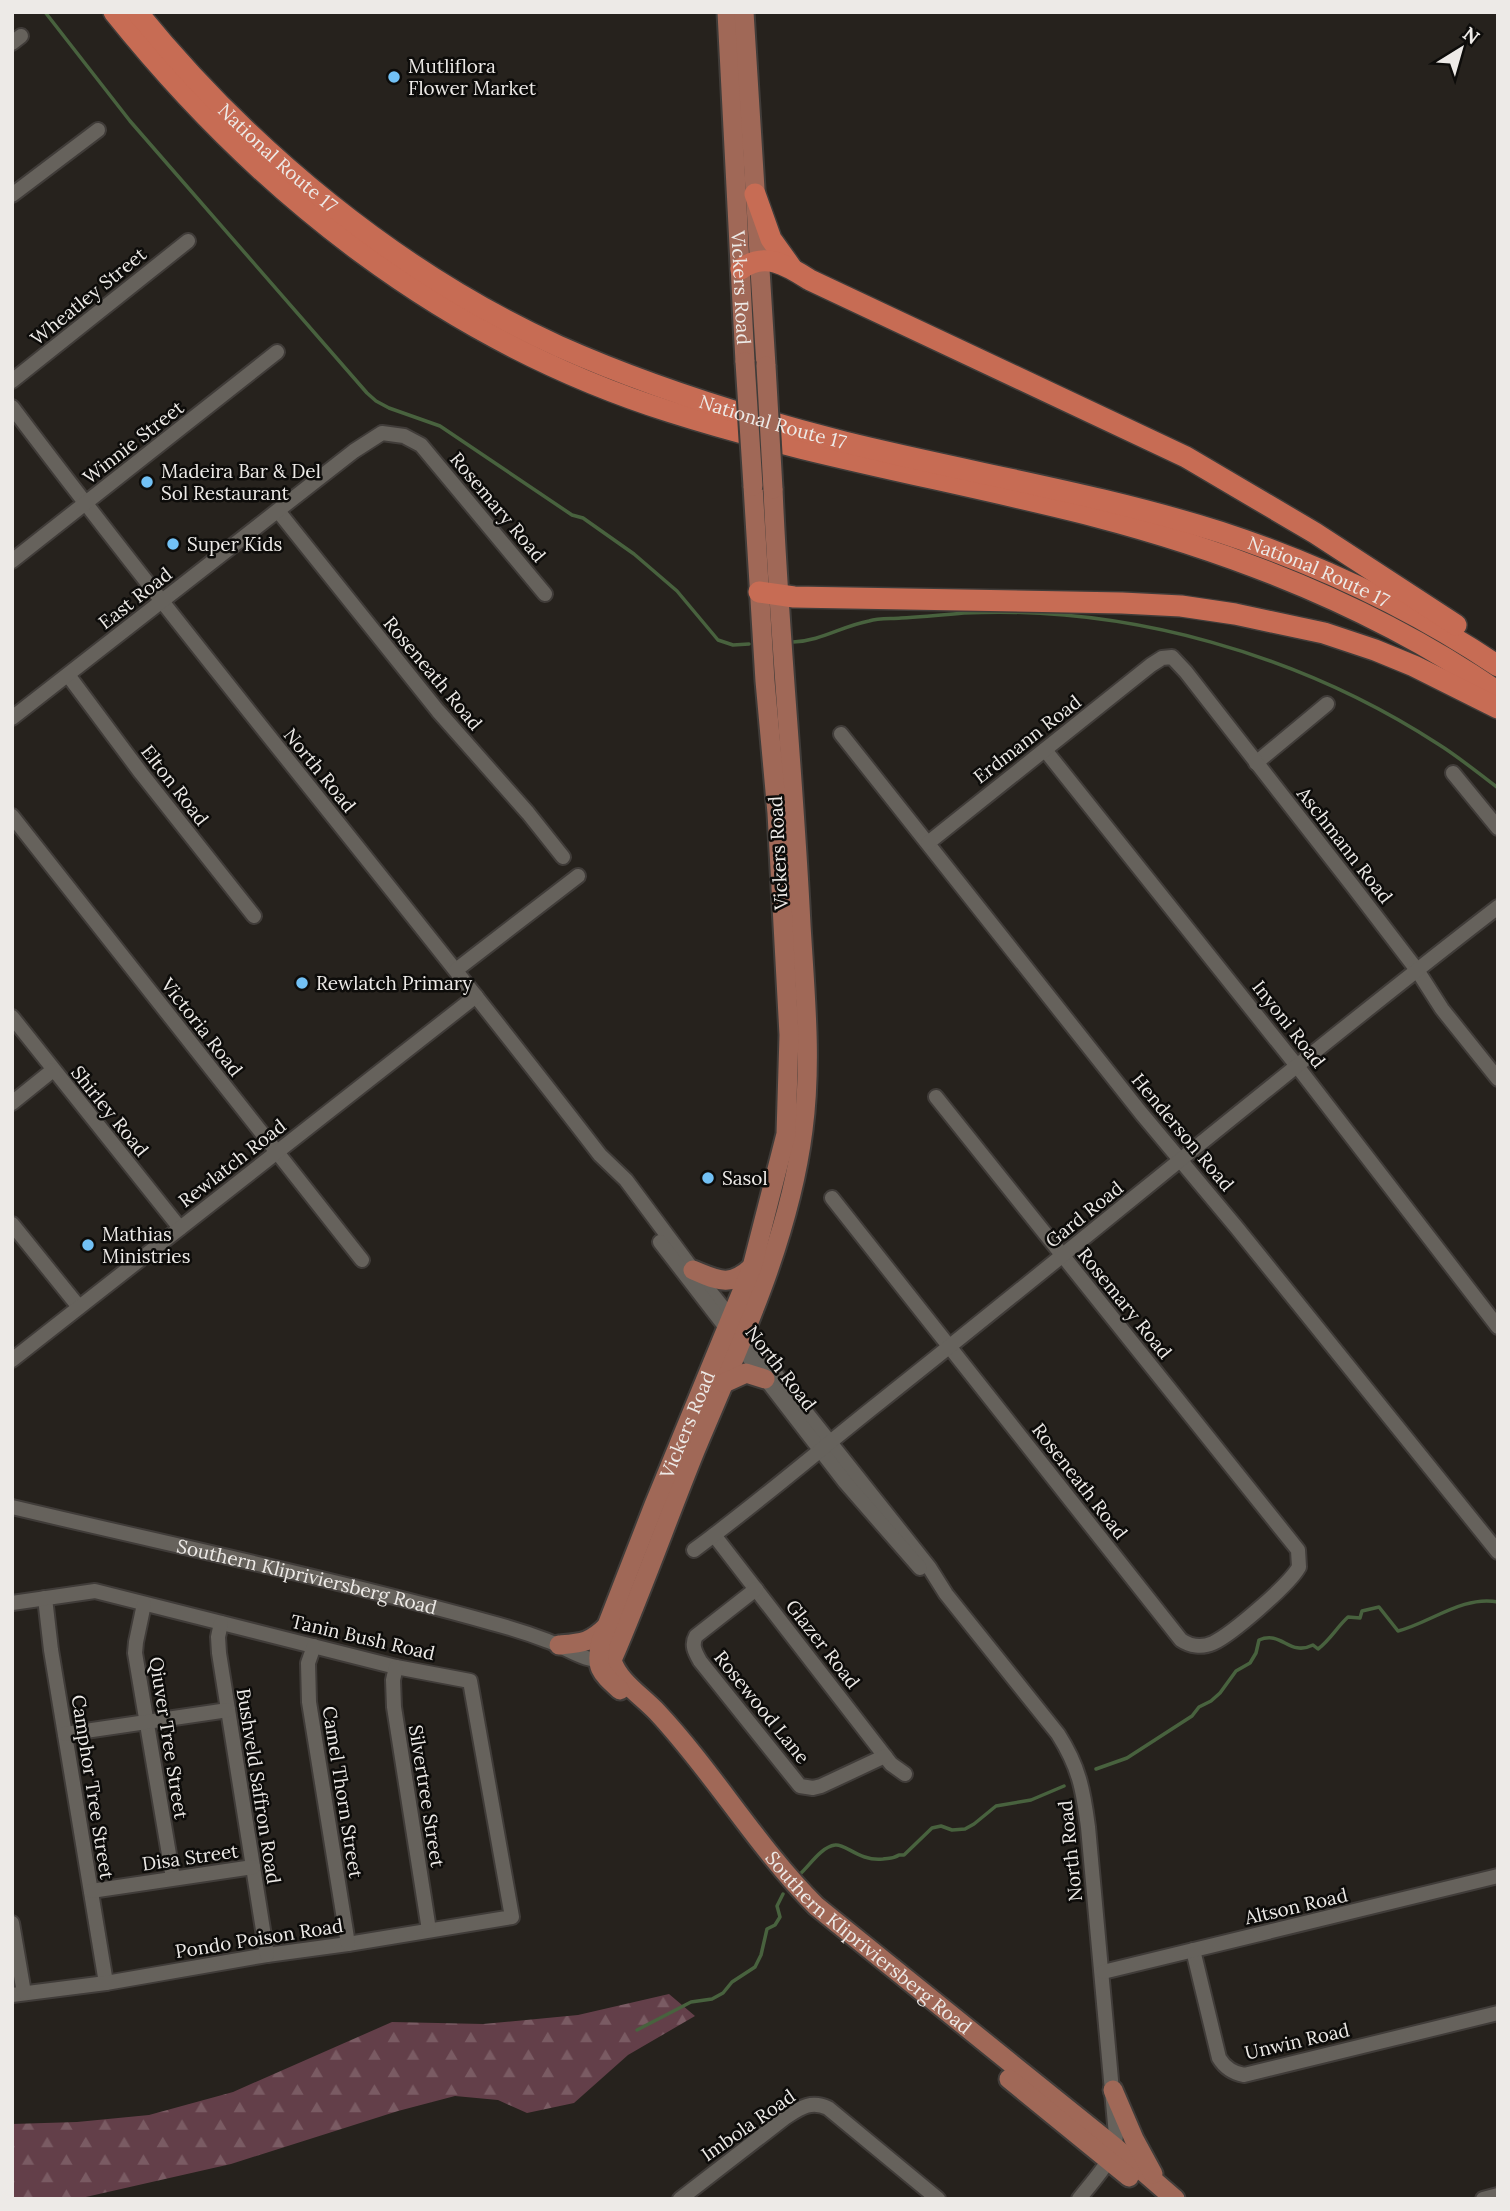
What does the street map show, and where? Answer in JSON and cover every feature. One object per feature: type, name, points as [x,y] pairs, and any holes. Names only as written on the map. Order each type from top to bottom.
[{"type":"highway","points":[[114,12],[186,95],[265,176],[345,242],[396,278],[500,342],[600,387],[732,431],[1083,513],[1220,555],[1346,605],[1427,647],[1498,692]]},
{"type":"highway","name":"National Route 17","points":[[137,12],[202,86],[254,137],[341,212],[426,272],[540,337],[653,384],[784,426],[1116,504],[1267,548],[1409,612],[1498,666]]},
{"type":"highway","points":[[755,194],[771,239],[793,269]]},
{"type":"highway","points":[[750,265],[771,260],[793,269],[810,280],[1186,457],[1262,500],[1384,576],[1498,653]]},
{"type":"highway","points":[[768,594],[794,597],[1122,603],[1181,606],[1235,614],[1324,633],[1374,650],[1414,666],[1498,708]]},
{"type":"main road","name":"Vickers Road","points":[[604,1661],[724,1383],[785,1142],[790,1072],[768,594],[773,489],[766,366],[732,148],[727,12]]},
{"type":"main road","name":"Vickers Road","points":[[604,1661],[607,1626],[659,1493],[779,1234],[796,1170],[807,1092],[808,1036],[799,870],[753,486],[745,362],[755,194],[744,12]]},
{"type":"main road","points":[[693,1270],[728,1282],[752,1268]]},
{"type":"main road","points":[[724,1383],[746,1373],[765,1379]]},
{"type":"main road","points":[[559,1645],[584,1643],[593,1639],[607,1626]]},
{"type":"main road","name":"Southern Klipriviersberg Road","points":[[604,1661],[669,1725],[803,1892],[979,2046],[1167,2198]]},
{"type":"main road","points":[[1113,2090],[1142,2156],[1167,2198]]},
{"type":"street","points":[[12,195],[98,130]]},
{"type":"street","name":"Wheatley Street","points":[[12,381],[188,241]]},
{"type":"street","name":"Winnie Street","points":[[12,561],[277,352]]},
{"type":"street","name":"North Road","points":[[13,410],[456,970],[600,1155],[623,1193],[826,1446],[929,1567],[946,1594],[1058,1734],[1075,1763],[1083,1790],[1088,1827],[1113,2090],[1112,2154]]},
{"type":"street","name":"East Road","points":[[12,718],[377,435],[394,433],[421,445]]},
{"type":"street","name":"Rosemary Road","points":[[421,445],[545,594]]},
{"type":"street","name":"Roseneath Road","points":[[278,510],[438,711],[563,857]]},
{"type":"street","name":"Aschmann Road","points":[[1151,665],[1167,657],[1178,662],[1498,1079]]},
{"type":"street","name":"Erdmann Road","points":[[928,843],[1151,665]]},
{"type":"street","name":"Elton Road","points":[[68,676],[254,916]]},
{"type":"street","points":[[1256,762],[1327,704]]},
{"type":"street","name":"Henderson Road","points":[[841,734],[1108,1072],[1498,1552]]},
{"type":"street","name":"Inyoni Road","points":[[1045,750],[1297,1066],[1498,1327]]},
{"type":"street","points":[[1453,773],[1498,828]]},
{"type":"street","name":"Victoria Road","points":[[12,816],[362,1260]]},
{"type":"street","points":[[456,970],[578,876]]},
{"type":"street","name":"Gard Road","points":[[694,1550],[950,1348],[1297,1066],[1498,907]]},
{"type":"street","name":"Rewlatch Road","points":[[12,1360],[476,996]]},
{"type":"street","name":"Shirley Road","points":[[12,1017],[180,1228]]},
{"type":"street","points":[[12,1102],[53,1070]]},
{"type":"street","name":"Rosemary Road","points":[[936,1097],[1285,1532]]},
{"type":"street","name":"North Road","points":[[600,1155],[626,1180],[693,1270],[765,1379],[826,1446]]},
{"type":"street","name":"Roseneath Road","points":[[832,1198],[1185,1643],[1200,1646],[1213,1643],[1289,1582],[1299,1567],[1300,1555],[1285,1532]]},
{"type":"street","points":[[12,1224],[79,1307]]},
{"type":"street","name":"Southern Klipriviersberg Road","points":[[12,1507],[448,1611],[496,1624],[604,1661]]},
{"type":"street","name":"Glazer Road","points":[[714,1535],[891,1764],[905,1774]]},
{"type":"street","name":"Rosewood Lane","points":[[756,1589],[696,1636],[694,1651],[700,1661],[803,1787],[821,1786],[885,1756]]},
{"type":"street","name":"Tanin Bush Road","points":[[12,1603],[95,1591],[396,1667],[470,1681],[512,1917]]},
{"type":"street","name":"Camphor Tree Street","points":[[45,1598],[51,1650],[106,1983]]},
{"type":"street","name":"Qiuver Tree Street","points":[[144,1604],[135,1653],[173,1878]]},
{"type":"street","name":"Bushveld Saffron Road","points":[[221,1623],[219,1653],[267,1955]]},
{"type":"street","name":"Camel Thorn Street","points":[[313,1646],[308,1663],[309,1702],[348,1944]]},
{"type":"street","name":"Silvertree Street","points":[[396,1667],[393,1680],[394,1707],[429,1930]]},
{"type":"street","points":[[65,1734],[228,1710]]},
{"type":"street","name":"Disa Street","points":[[91,1891],[253,1867]]},
{"type":"street","name":"Altson Road","points":[[1102,1972],[1498,1876]]},
{"type":"street","name":"Pondo Poison Road","points":[[18,1994],[106,1983],[512,1917]]},
{"type":"street","points":[[12,1923],[18,1994]]},
{"type":"street","name":"Unwin Road","points":[[1193,1950],[1219,2058],[1229,2070],[1244,2075],[1498,2013]]},
{"type":"street","name":"Imbola Road","points":[[680,2199],[786,2117],[802,2106],[814,2104],[828,2108],[938,2199]]},
{"type":"street","points":[[1079,2199],[1112,2154]]},
{"type":"street","points":[[1483,2199],[1498,2195]]},
{"type":"green space","points":[[669,1994],[695,2016],[628,2055],[574,2103],[527,2113],[498,2100],[455,2096],[398,2111],[231,2164],[77,2199],[12,2199],[12,2124],[77,2122],[149,2115],[233,2092],[392,2022],[483,2024],[578,2015]]},
{"type":"waterway","points":[[45,12],[130,121],[367,393],[389,408],[440,426],[572,515],[583,518],[634,554],[677,591],[718,640],[733,645],[749,644]]},
{"type":"waterway","points":[[793,642],[813,639],[873,620],[964,613],[1026,613],[1150,627],[1271,661],[1329,685],[1385,712],[1438,744],[1498,788]]},
{"type":"waterway","points":[[1096,1769],[1127,1758],[1211,1701],[1236,1671],[1250,1663],[1259,1640],[1274,1638],[1298,1648],[1313,1645],[1318,1649],[1348,1617],[1360,1618],[1362,1611],[1379,1607],[1398,1631],[1472,1602],[1498,1602]]},
{"type":"waterway","points":[[800,1874],[830,1846],[839,1845],[875,1859],[904,1855],[932,1828],[941,1826],[952,1830],[965,1829],[996,1806],[1031,1800],[1064,1786]]},
{"type":"waterway","points":[[637,2030],[691,2002],[712,1999],[755,1967],[761,1955],[767,1929],[775,1925],[780,1917],[777,1906],[783,1894]]},
{"type":"place","name":"Mutliflora Flower Market","points":[[394,77]]},
{"type":"place","name":"Madeira Bar & Del Sol Restaurant","points":[[147,482]]},
{"type":"place","name":"Super Kids","points":[[173,544]]},
{"type":"place","name":"Rewlatch Primary","points":[[302,983]]},
{"type":"place","name":"Sasol","points":[[708,1178]]},
{"type":"place","name":"Mathias Ministries","points":[[88,1245]]}]
